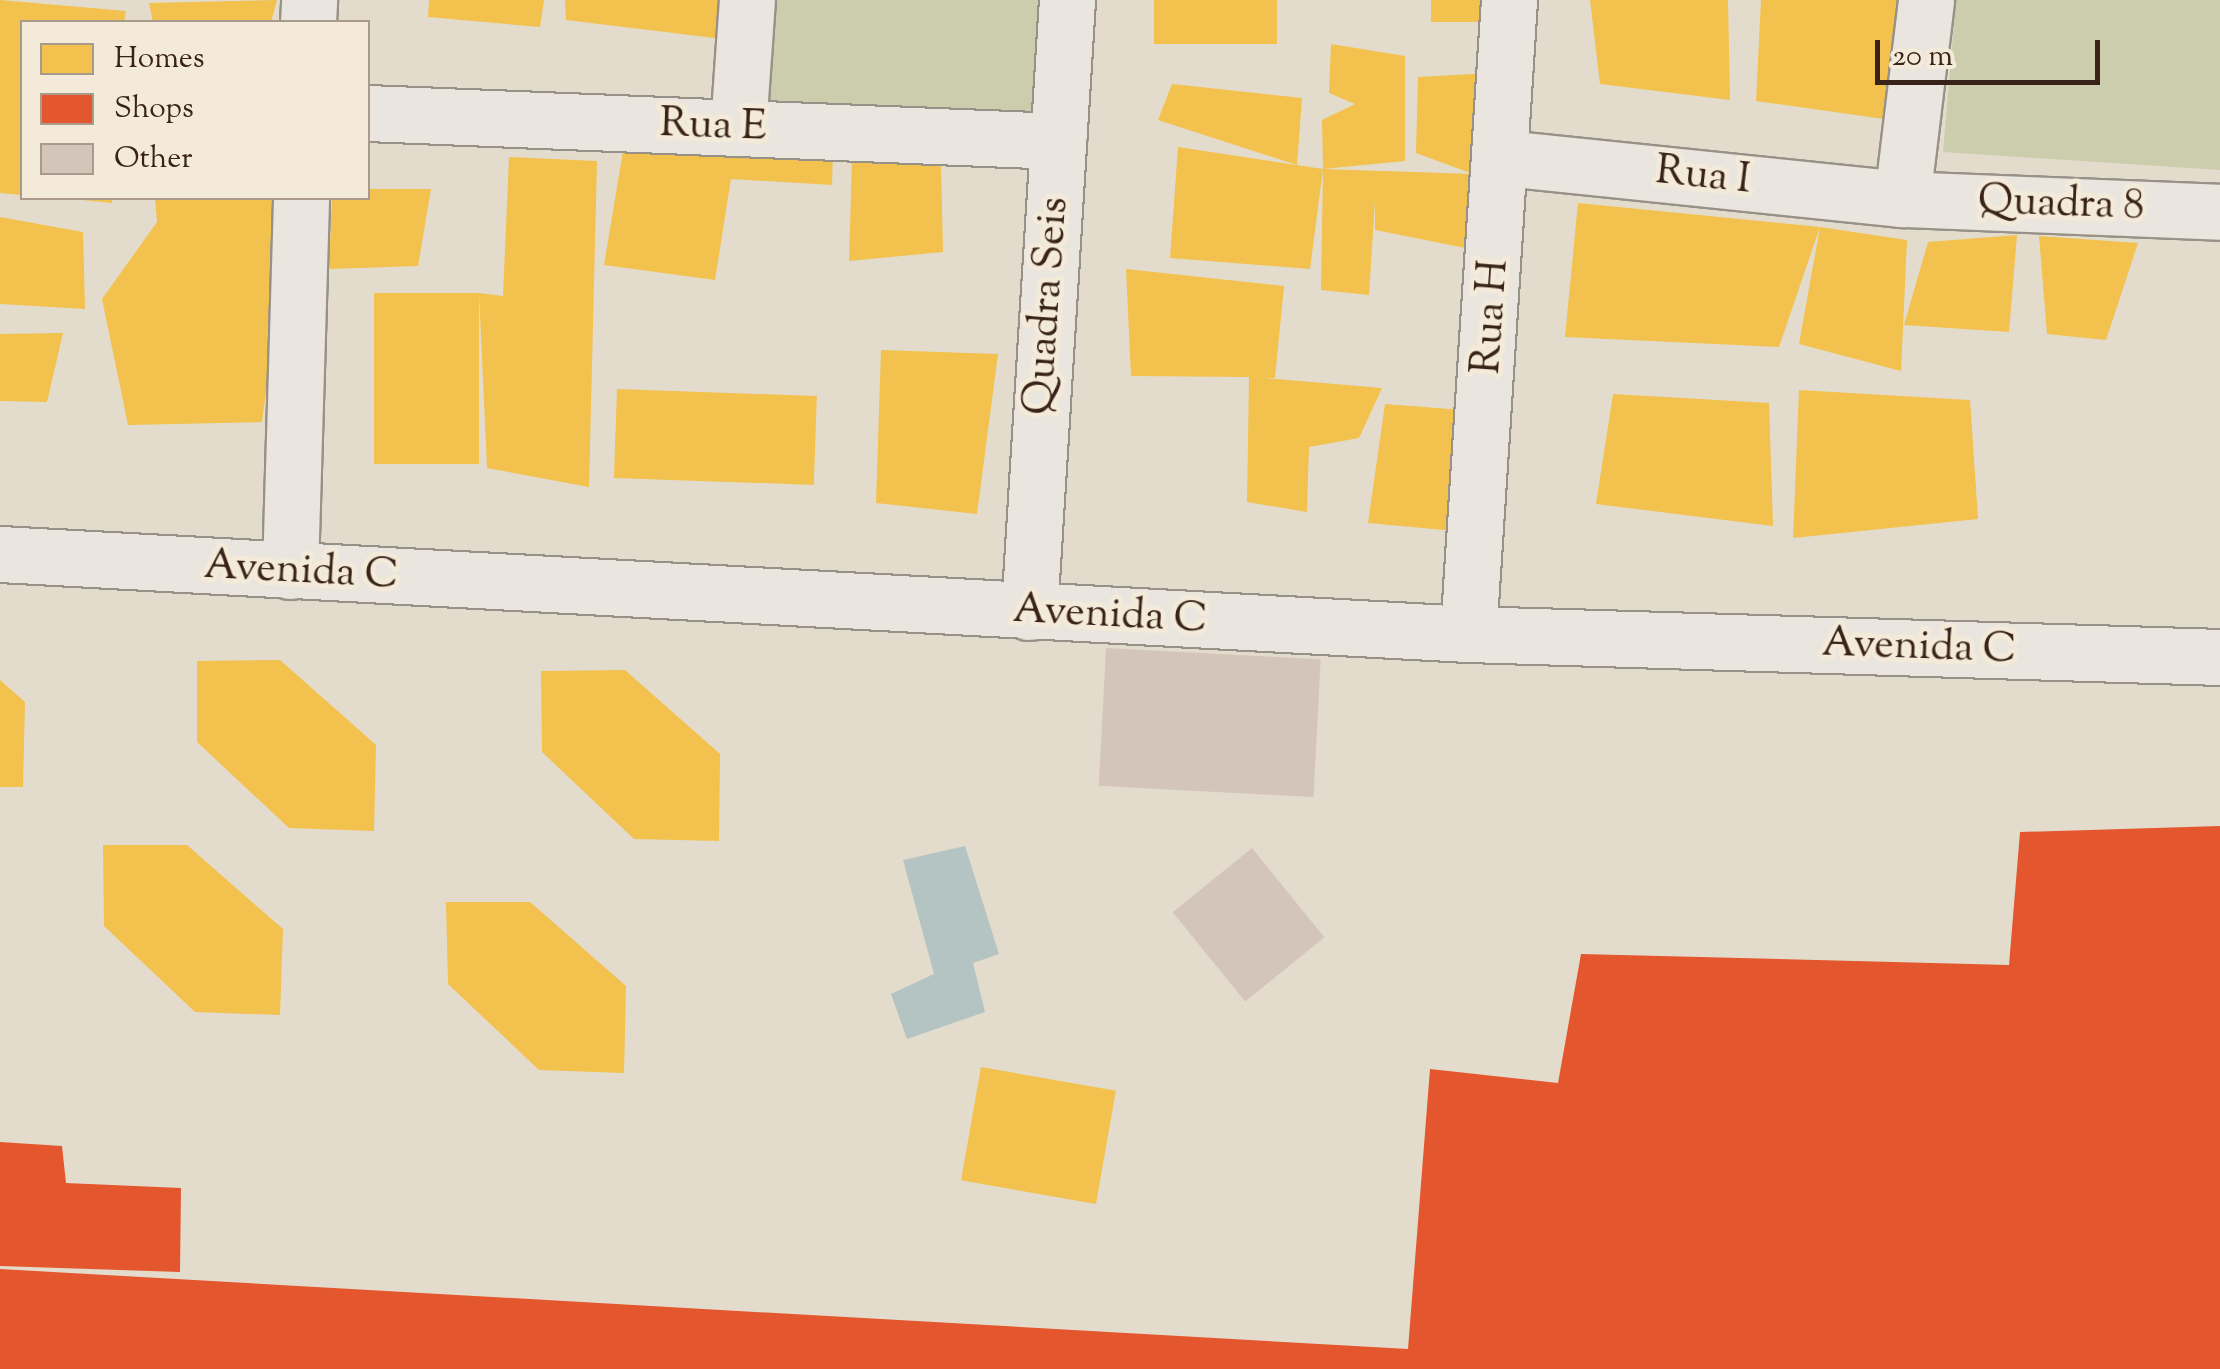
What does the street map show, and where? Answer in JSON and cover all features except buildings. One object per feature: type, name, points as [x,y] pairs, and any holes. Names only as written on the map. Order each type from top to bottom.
[{"type":"street","points":[[738,128],[747,0]]},
{"type":"street","name":"Quadra Seis","points":[[1028,612],[1066,0]]},
{"type":"street","name":"Rua H","points":[[1468,634],[1504,158],[1509,0]]},
{"type":"street","points":[[1902,198],[1926,0]]},
{"type":"street","name":"Rua E","points":[[370,113],[1058,140]]},
{"type":"street","name":"Rua I","points":[[1504,158],[1902,198]]},
{"type":"street","name":"Quadra 8","points":[[1902,198],[2220,212]]},
{"type":"street","points":[[290,572],[302,200]]},
{"type":"street","name":"Avenida C","points":[[0,554],[1468,634],[2220,657]]},
{"type":"green space","points":[[734,0],[1064,0],[1064,112],[734,112]]},
{"type":"green space","points":[[1956,0],[2220,0],[2220,170],[1943,152]]},
{"type":"shaded area","points":[[965,846],[999,954],[973,963],[985,1012],[907,1039],[891,994],[934,974],[903,860]]}]
